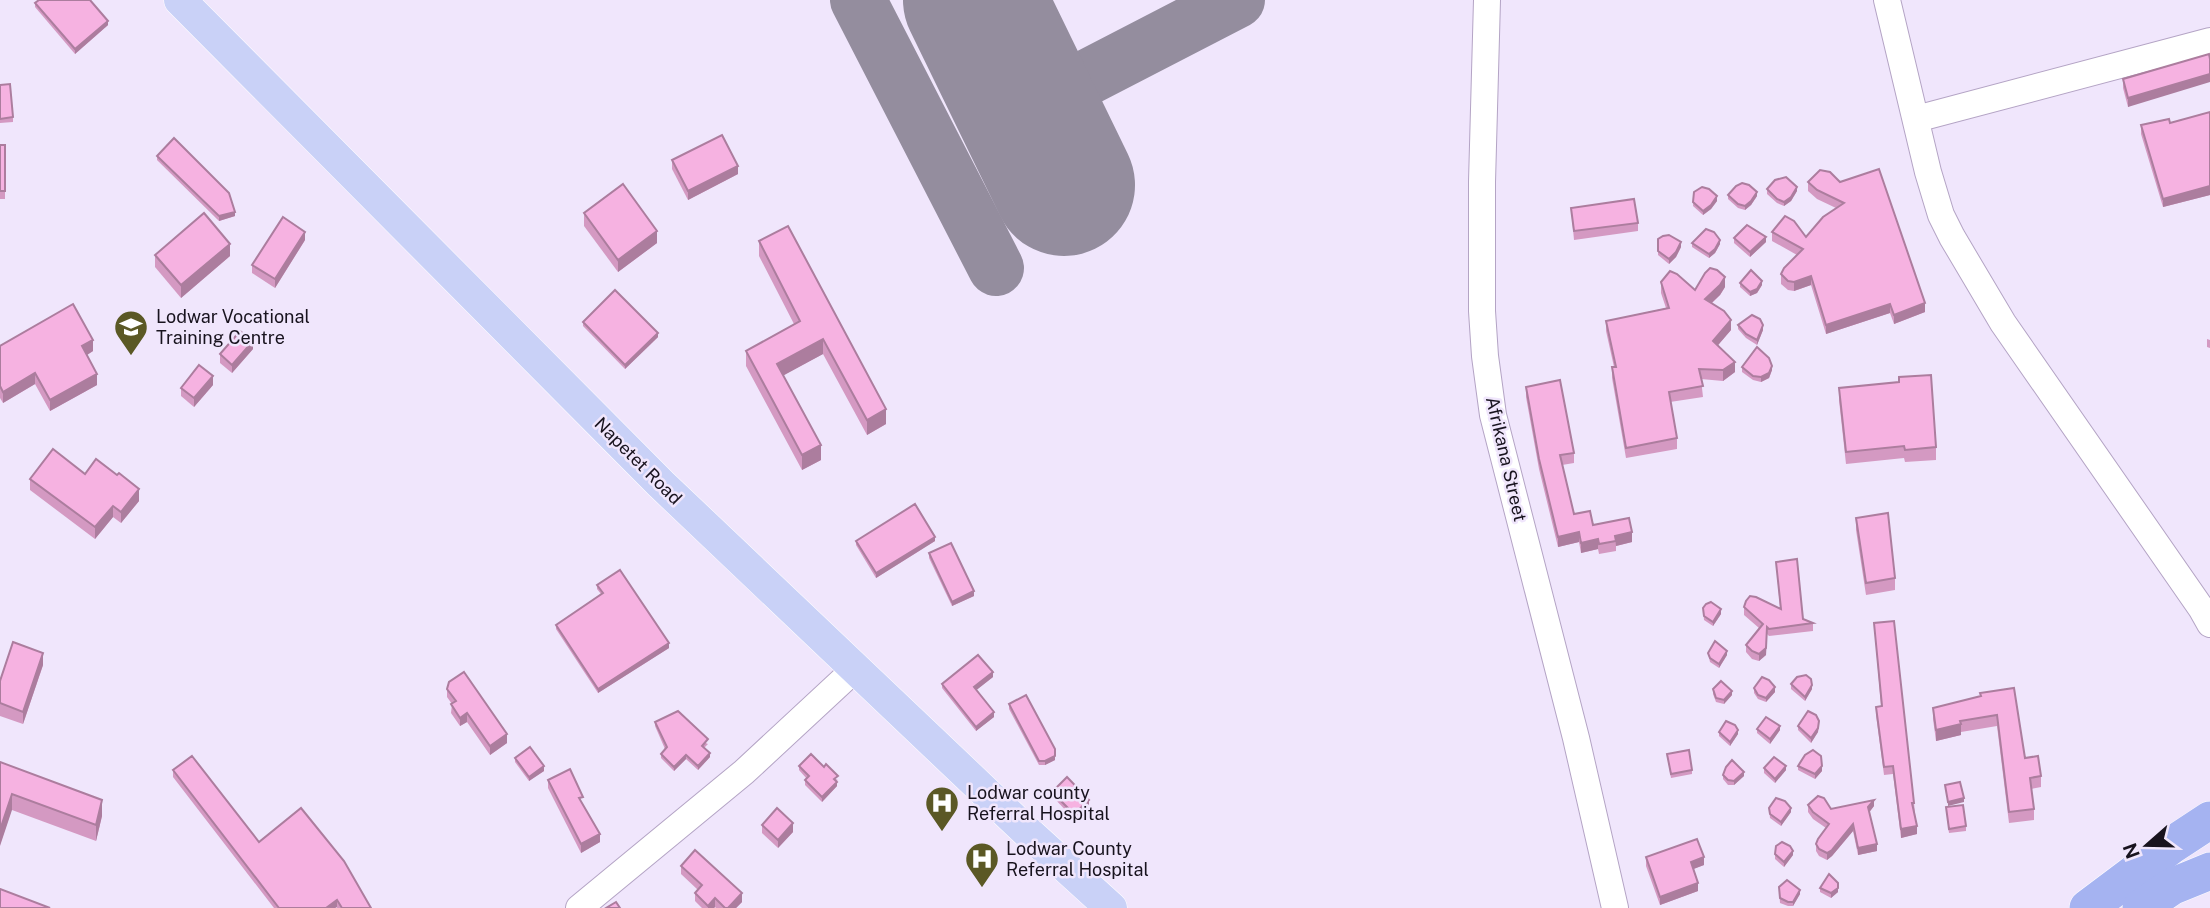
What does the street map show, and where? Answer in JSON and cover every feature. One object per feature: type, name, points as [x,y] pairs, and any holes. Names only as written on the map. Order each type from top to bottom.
[{"type":"highway","points":[[2088,908],[2172,845],[2210,821]]},
{"type":"highway","points":[[2149,906],[2171,887],[2210,872]]},
{"type":"main road","name":"Napetet Road","points":[[180,0],[661,484],[1111,908]]},
{"type":"street","name":"Afrikana Street","points":[[1487,0],[1482,311],[1489,391],[1615,908]]},
{"type":"street","points":[[1886,0],[1941,215],[1966,263],[2003,323],[2210,624]]},
{"type":"street","points":[[1916,119],[2210,41]]},
{"type":"street","points":[[579,908],[744,772],[855,669]]},
{"type":"building","points":[[39,0],[90,0],[108,21],[75,49],[35,3]]},
{"type":"building","points":[[2209,54],[2210,74],[2128,98],[2123,79]]},
{"type":"building","points":[[10,84],[13,117],[0,119],[0,85]]},
{"type":"building","points":[[2210,112],[2210,186],[2163,199],[2141,125],[2169,119],[2170,123]]},
{"type":"building","points":[[722,135],[738,166],[688,191],[672,160]]},
{"type":"building","points":[[174,138],[229,193],[235,212],[219,216],[157,156]]},
{"type":"building","points":[[0,145],[5,145],[5,191],[0,191]]},
{"type":"building","points":[[1879,169],[1925,303],[1894,315],[1890,304],[1826,325],[1811,276],[1794,282],[1788,281],[1781,274],[1803,249],[1772,232],[1785,216],[1794,221],[1806,237],[1823,217],[1844,203],[1817,190],[1808,182],[1820,170],[1830,172],[1840,182]]},
{"type":"building","points":[[1786,177],[1797,187],[1784,202],[1767,189],[1775,180]]},
{"type":"building","points":[[1742,183],[1757,192],[1745,206],[1738,204],[1728,195]]},
{"type":"building","points":[[623,184],[657,231],[618,260],[584,213]]},
{"type":"building","points":[[1702,187],[1717,196],[1703,211],[1693,202],[1694,192]]},
{"type":"building","points":[[1634,199],[1638,223],[1574,231],[1571,208]]},
{"type":"building","points":[[204,213],[230,244],[181,285],[155,255]]},
{"type":"building","points":[[283,217],[305,232],[275,279],[252,265]]},
{"type":"building","points":[[1747,225],[1766,237],[1750,252],[1734,238]]},
{"type":"building","points":[[788,226],[886,409],[867,420],[823,339],[777,364],[821,445],[802,455],[746,351],[800,321],[759,241]]},
{"type":"building","points":[[1706,229],[1714,232],[1720,240],[1709,254],[1692,243]]},
{"type":"building","points":[[1669,235],[1681,242],[1669,259],[1658,251],[1658,239]]},
{"type":"building","points":[[1710,268],[1725,277],[1705,299],[1724,311],[1731,320],[1713,341],[1735,362],[1723,370],[1699,369],[1703,386],[1669,392],[1677,438],[1626,448],[1612,367],[1616,367],[1606,321],[1669,308],[1661,282],[1670,271],[1695,290]]},
{"type":"building","points":[[1751,270],[1762,281],[1757,289],[1750,292],[1740,283]]},
{"type":"building","points":[[615,290],[658,333],[625,365],[583,322]]},
{"type":"building","points":[[73,304],[93,340],[82,346],[97,374],[50,400],[35,373],[3,392],[0,386],[0,346]]},
{"type":"building","points":[[1752,315],[1760,319],[1763,325],[1757,340],[1746,334],[1738,325]]},
{"type":"building","points":[[240,331],[253,341],[232,365],[220,354]]},
{"type":"building","points":[[1757,347],[1769,358],[1772,366],[1769,373],[1761,377],[1753,376],[1742,367]]},
{"type":"building","points":[[199,365],[213,376],[194,398],[181,388]]},
{"type":"building","points":[[1931,375],[1936,447],[1905,450],[1904,446],[1846,452],[1839,388],[1899,382],[1899,377]]},
{"type":"building","points":[[1560,380],[1574,453],[1560,455],[1574,514],[1590,511],[1593,525],[1629,518],[1632,532],[1615,536],[1616,541],[1599,544],[1598,539],[1581,543],[1579,532],[1558,537],[1539,459],[1526,387]]},
{"type":"building","points":[[53,449],[85,474],[96,459],[139,489],[121,512],[113,506],[95,527],[30,479]]},
{"type":"building","points":[[915,504],[935,537],[876,573],[856,541]]},
{"type":"building","points":[[1888,513],[1895,578],[1866,583],[1856,518]]},
{"type":"building","points":[[951,543],[974,591],[952,602],[929,553]]},
{"type":"building","points":[[1797,559],[1803,619],[1813,623],[1769,629],[1767,627],[1766,648],[1759,654],[1752,651],[1746,645],[1763,624],[1744,607],[1746,601],[1750,596],[1756,597],[1781,609],[1776,562]]},
{"type":"building","points":[[620,570],[669,643],[598,689],[556,625],[603,593],[597,585]]},
{"type":"building","points":[[1711,602],[1721,609],[1713,622],[1704,616],[1703,608]]},
{"type":"building","points":[[1894,621],[1912,803],[1917,826],[1901,829],[1893,766],[1884,767],[1876,707],[1882,706],[1874,623]]},
{"type":"building","points":[[1715,641],[1727,651],[1719,664],[1710,658],[1708,653]]},
{"type":"building","points":[[13,642],[43,653],[23,712],[0,703],[0,681]]},
{"type":"building","points":[[978,655],[993,672],[974,687],[994,712],[976,727],[942,684]]},
{"type":"building","points":[[464,672],[507,734],[490,746],[467,713],[460,718],[451,704],[456,701],[447,689],[449,682]]},
{"type":"building","points":[[1806,675],[1811,679],[1812,685],[1805,697],[1791,684],[1797,677]]},
{"type":"building","points":[[1762,677],[1775,687],[1766,698],[1758,695],[1754,688]]},
{"type":"building","points":[[1721,681],[1732,691],[1724,700],[1716,698],[1713,689]]},
{"type":"building","points":[[2014,688],[2025,758],[2038,756],[2041,776],[2030,778],[2034,809],[2009,812],[1997,715],[1960,721],[1961,724],[1936,730],[1933,708],[1981,696],[1980,693]]},
{"type":"building","points":[[1026,695],[1055,749],[1055,756],[1045,761],[1039,761],[1009,704]]},
{"type":"building","points":[[678,711],[708,739],[702,746],[710,753],[698,766],[686,755],[674,767],[661,754],[667,747],[655,722]]},
{"type":"building","points":[[1808,711],[1816,715],[1819,721],[1811,738],[1798,726]]},
{"type":"building","points":[[1766,717],[1780,726],[1770,739],[1757,729]]},
{"type":"building","points":[[1726,721],[1735,725],[1738,730],[1730,742],[1719,732]]},
{"type":"building","points":[[530,747],[544,766],[529,777],[515,758]]},
{"type":"building","points":[[1689,750],[1692,770],[1671,774],[1667,754]]},
{"type":"building","points":[[1813,750],[1821,756],[1822,766],[1815,774],[1798,766],[1805,755]]},
{"type":"building","points":[[811,754],[838,776],[834,779],[837,782],[822,797],[805,780],[809,776],[799,766]]},
{"type":"building","points":[[192,756],[259,842],[301,808],[344,861],[371,908],[342,908],[337,900],[326,908],[279,908],[173,770]]},
{"type":"building","points":[[1774,757],[1786,766],[1775,779],[1764,768]]},
{"type":"building","points":[[1732,760],[1744,772],[1734,781],[1723,775]]},
{"type":"building","points":[[0,762],[102,800],[96,825],[12,794],[0,830]]},
{"type":"building","points":[[570,769],[583,797],[579,798],[600,834],[581,844],[548,780]]},
{"type":"building","points":[[1067,777],[1089,800],[1074,814],[1052,792]]},
{"type":"building","points":[[1960,782],[1964,798],[1948,802],[1945,785]]},
{"type":"building","points":[[1818,796],[1824,798],[1831,809],[1874,800],[1868,807],[1877,844],[1858,848],[1853,824],[1832,850],[1827,853],[1819,849],[1816,844],[1818,839],[1829,824],[1808,805]]},
{"type":"building","points":[[1776,798],[1785,801],[1791,808],[1781,822],[1770,814],[1769,808]]},
{"type":"building","points":[[1963,805],[1966,826],[1949,829],[1946,807]]},
{"type":"building","points":[[777,808],[793,823],[778,840],[762,825]]},
{"type":"building","points":[[1697,839],[1704,857],[1691,862],[1698,883],[1660,897],[1646,857]]},
{"type":"building","points":[[1782,842],[1793,851],[1784,862],[1775,854],[1776,846]]},
{"type":"building","points":[[695,850],[742,893],[728,908],[715,898],[708,906],[695,893],[702,885],[681,866]]},
{"type":"building","points":[[1829,874],[1838,883],[1838,888],[1831,893],[1820,888]]},
{"type":"building","points":[[1787,880],[1800,890],[1793,902],[1780,898],[1779,887]]},
{"type":"building","points":[[0,889],[50,908],[0,908]]},
{"type":"building","points":[[616,902],[620,908],[606,908]]},
{"type":"taxiway","points":[[858,0],[996,268]]},
{"type":"taxiway","points":[[1026,109],[1237,0]]},
{"type":"runway","points":[[974,0],[1064,185]]},
{"type":"place","name":"Lodwar Vocational Training Centre","points":[[131,357]]},
{"type":"place","name":"Lodwar county Referral Hospital","points":[[942,833]]},
{"type":"place","name":"Lodwar County Referral Hospital","points":[[982,889]]}]
